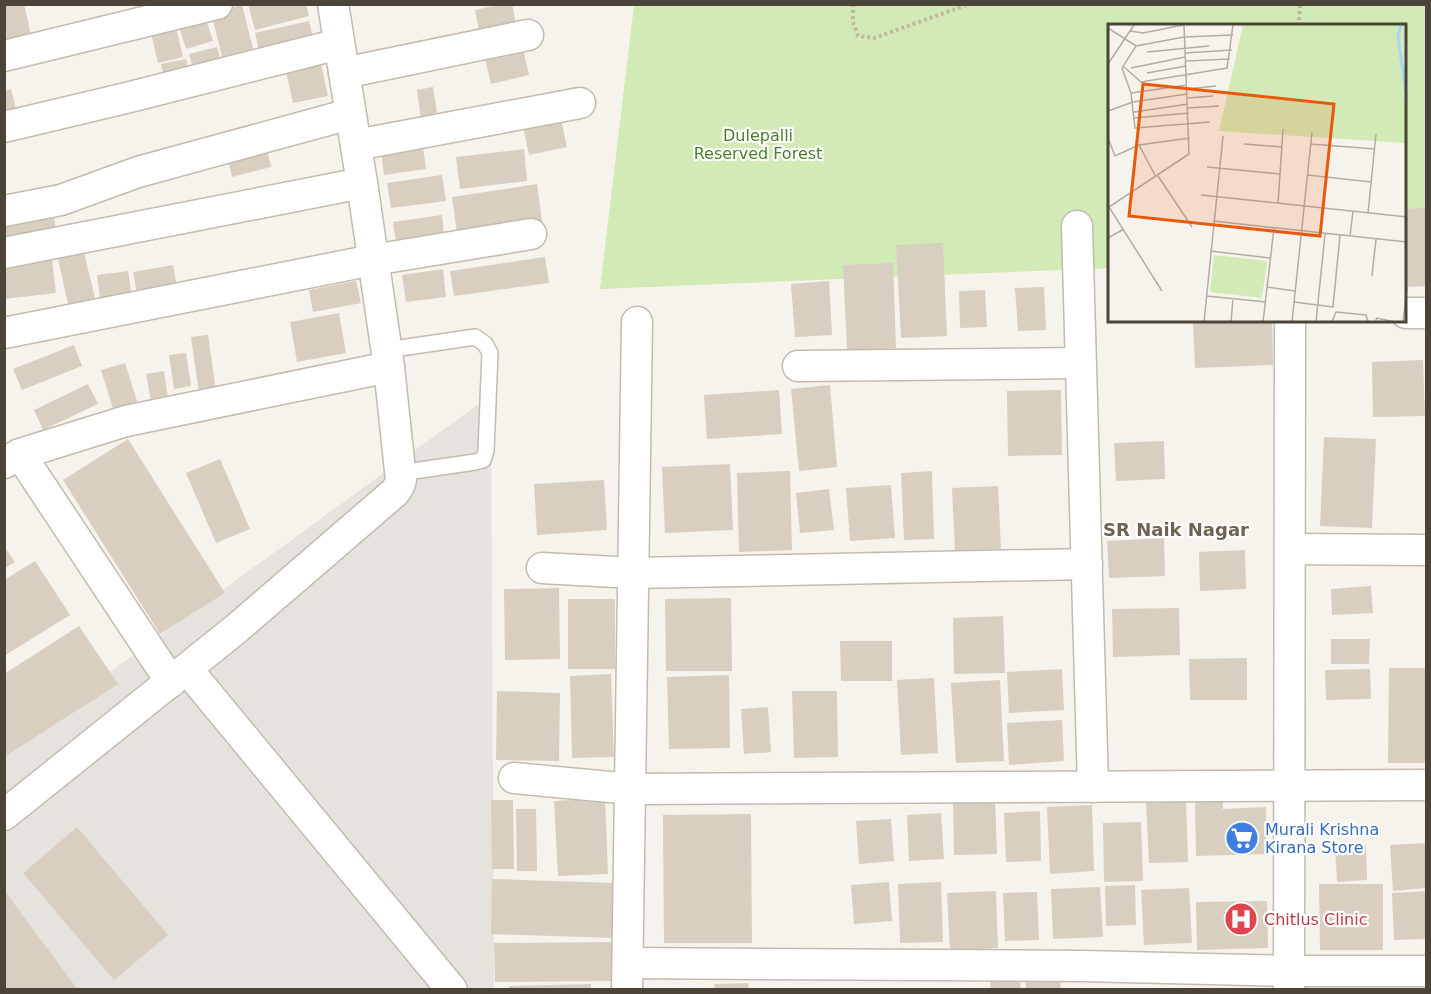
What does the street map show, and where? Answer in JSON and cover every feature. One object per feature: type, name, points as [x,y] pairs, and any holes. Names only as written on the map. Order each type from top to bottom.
[{"type":"street","points":[[4,56],[217,4]]},
{"type":"street","points":[[4,815],[236,629],[395,492],[399,486],[401,480],[388,359],[333,4]]},
{"type":"street","points":[[4,127],[126,98],[341,58],[528,35]]},
{"type":"street","points":[[356,145],[580,103]]},
{"type":"street","points":[[4,211],[61,200],[138,172],[350,114]]},
{"type":"street","points":[[4,253],[362,183]]},
{"type":"street","points":[[1077,226],[1094,787]]},
{"type":"street","points":[[4,333],[373,260],[531,234]]},
{"type":"street","points":[[1407,313],[1426,313]]},
{"type":"street","points":[[637,322],[627,976],[1289,980],[1426,971]]},
{"type":"street","points":[[1289,980],[1290,322]]},
{"type":"street","points":[[388,359],[126,421],[12,459],[179,675],[452,990]]},
{"type":"street","points":[[798,366],[1080,363]]},
{"type":"street","points":[[1290,549],[1426,550]]},
{"type":"street","points":[[542,568],[634,573],[1087,564]]},
{"type":"street","points":[[514,778],[631,789],[1426,785]]},
{"type":"lane","points":[[388,359],[475,337],[485,344],[490,353],[486,451],[483,460],[400,473]]},
{"type":"path","points":[[853,4],[853,22],[858,36],[874,38],[969,4]]},
{"type":"path","points":[[1299,24],[1300,4]]},
{"type":"shaded area","points":[[491,395],[494,989],[5,989],[4,749]]},
{"type":"green space","name":"Dulepalli Reserved Forest","points":[[634,5],[1426,5],[1426,255],[1407,256],[1407,24],[1108,24],[1108,268],[600,289]]},
{"type":"building","points":[[4,4],[24,4],[31,35],[4,41]]},
{"type":"building","points":[[248,4],[306,4],[309,16],[255,30]]},
{"type":"building","points":[[512,4],[518,34],[481,41],[475,10]]},
{"type":"building","points":[[242,5],[256,60],[225,68],[211,13]]},
{"type":"building","points":[[205,15],[213,41],[186,49],[178,23]]},
{"type":"building","points":[[309,21],[315,47],[261,59],[255,33]]},
{"type":"building","points":[[176,27],[183,57],[158,63],[151,33]]},
{"type":"building","points":[[522,45],[529,75],[491,84],[484,54]]},
{"type":"building","points":[[217,47],[224,72],[196,79],[189,54]]},
{"type":"building","points":[[319,55],[328,96],[293,103],[284,63]]},
{"type":"building","points":[[186,59],[191,80],[166,86],[161,64]]},
{"type":"building","points":[[433,87],[439,125],[422,127],[417,90]]},
{"type":"building","points":[[11,89],[17,114],[4,117],[4,91]]},
{"type":"building","points":[[560,115],[567,147],[529,155],[522,122]]},
{"type":"building","points":[[422,138],[426,169],[384,175],[380,144]]},
{"type":"building","points":[[265,141],[271,167],[232,177],[226,150]]},
{"type":"building","points":[[524,149],[527,181],[460,189],[456,157]]},
{"type":"building","points":[[442,175],[446,201],[391,208],[387,183]]},
{"type":"building","points":[[537,184],[543,228],[458,240],[452,197]]},
{"type":"building","points":[[1426,208],[1426,286],[1407,287],[1407,209]]},
{"type":"building","points":[[53,209],[57,239],[4,245],[4,215]]},
{"type":"building","points":[[442,215],[444,235],[396,242],[393,222]]},
{"type":"building","points":[[943,243],[947,336],[901,338],[896,245]]},
{"type":"building","points":[[84,253],[97,306],[70,312],[58,259]]},
{"type":"building","points":[[545,257],[549,283],[454,296],[450,271]]},
{"type":"building","points":[[52,260],[56,293],[4,299],[4,265]]},
{"type":"building","points":[[893,263],[896,348],[847,351],[843,265]]},
{"type":"building","points":[[173,265],[179,298],[139,304],[133,272]]},
{"type":"building","points":[[443,269],[446,297],[406,302],[402,275]]},
{"type":"building","points":[[128,271],[133,302],[101,306],[97,275]]},
{"type":"building","points":[[356,281],[361,303],[313,312],[309,290]]},
{"type":"building","points":[[829,281],[832,335],[795,337],[791,284]]},
{"type":"building","points":[[1044,287],[1046,330],[1018,331],[1015,288]]},
{"type":"building","points":[[985,290],[987,327],[960,328],[959,291]]},
{"type":"building","points":[[339,313],[346,353],[297,362],[290,322]]},
{"type":"building","points":[[1193,322],[1272,322],[1273,365],[1195,368]]},
{"type":"building","points":[[208,335],[217,398],[200,400],[191,337]]},
{"type":"building","points":[[74,345],[82,366],[22,390],[13,369]]},
{"type":"building","points":[[186,353],[191,386],[174,389],[169,355]]},
{"type":"building","points":[[1423,360],[1425,416],[1373,417],[1372,362]]},
{"type":"building","points":[[125,363],[139,407],[115,415],[101,370]]},
{"type":"building","points":[[164,371],[168,399],[151,401],[146,374]]},
{"type":"building","points":[[88,384],[98,404],[43,430],[34,410]]},
{"type":"building","points":[[830,385],[837,467],[799,471],[791,389]]},
{"type":"building","points":[[779,390],[782,434],[707,439],[704,395]]},
{"type":"building","points":[[1061,390],[1062,455],[1008,456],[1007,391]]},
{"type":"building","points":[[1324,437],[1376,439],[1372,528],[1320,526]]},
{"type":"building","points":[[128,439],[225,593],[160,634],[63,480]]},
{"type":"building","points":[[1164,441],[1165,479],[1116,481],[1114,443]]},
{"type":"building","points":[[220,459],[250,529],[216,543],[186,473]]},
{"type":"building","points":[[730,464],[733,530],[665,533],[662,467]]},
{"type":"building","points":[[790,471],[792,550],[739,552],[737,473]]},
{"type":"building","points":[[932,471],[934,539],[904,540],[901,473]]},
{"type":"building","points":[[604,480],[607,530],[537,535],[534,484]]},
{"type":"building","points":[[891,485],[895,538],[850,541],[846,488]]},
{"type":"building","points":[[998,486],[1001,549],[955,551],[952,488]]},
{"type":"building","points":[[829,489],[834,530],[800,533],[796,493]]},
{"type":"building","points":[[1164,538],[1165,576],[1109,578],[1107,541]]},
{"type":"building","points":[[4,546],[15,562],[4,569]]},
{"type":"building","points":[[1245,550],[1246,589],[1200,591],[1199,552]]},
{"type":"building","points":[[35,561],[70,615],[4,656],[4,580]]},
{"type":"building","points":[[1371,586],[1373,613],[1332,615],[1331,589]]},
{"type":"building","points":[[559,588],[560,659],[505,660],[504,589]]},
{"type":"building","points":[[731,598],[732,671],[666,671],[665,599]]},
{"type":"building","points":[[568,599],[615,599],[615,669],[568,669]]},
{"type":"building","points":[[1179,608],[1180,655],[1113,657],[1112,609]]},
{"type":"building","points":[[1003,616],[1005,673],[954,674],[953,618]]},
{"type":"building","points":[[79,626],[118,684],[4,757],[4,674]]},
{"type":"building","points":[[1331,639],[1370,639],[1369,664],[1331,664]]},
{"type":"building","points":[[840,641],[892,641],[892,681],[841,681]]},
{"type":"building","points":[[1247,658],[1247,700],[1190,700],[1189,659]]},
{"type":"building","points":[[1389,668],[1426,668],[1426,763],[1388,763]]},
{"type":"building","points":[[1062,669],[1064,710],[1009,713],[1007,672]]},
{"type":"building","points":[[1370,669],[1371,699],[1326,700],[1325,670]]},
{"type":"building","points":[[611,674],[614,757],[572,758],[570,676]]},
{"type":"building","points":[[729,675],[730,748],[669,749],[667,677]]},
{"type":"building","points":[[934,678],[938,753],[901,755],[897,680]]},
{"type":"building","points":[[1000,680],[1004,761],[956,763],[951,683]]},
{"type":"building","points":[[497,691],[560,693],[559,761],[496,760]]},
{"type":"building","points":[[792,691],[837,691],[838,757],[794,758]]},
{"type":"building","points":[[768,707],[771,752],[744,754],[741,709]]},
{"type":"building","points":[[1062,720],[1064,761],[1009,765],[1007,723]]},
{"type":"building","points":[[605,798],[608,874],[558,876],[554,801]]},
{"type":"building","points":[[995,798],[997,854],[954,855],[953,799]]},
{"type":"building","points":[[491,800],[513,800],[514,869],[492,869]]},
{"type":"building","points":[[1223,801],[1223,809],[1266,807],[1267,854],[1196,856],[1195,802]]},
{"type":"building","points":[[1186,802],[1188,862],[1149,863],[1146,803]]},
{"type":"building","points":[[1092,805],[1094,871],[1050,874],[1047,807]]},
{"type":"building","points":[[516,809],[536,809],[537,871],[517,871]]},
{"type":"building","points":[[1040,811],[1041,861],[1006,862],[1004,813]]},
{"type":"building","points":[[941,813],[944,859],[909,861],[907,815]]},
{"type":"building","points":[[751,814],[752,943],[664,943],[663,815]]},
{"type":"building","points":[[891,819],[894,861],[859,864],[856,821]]},
{"type":"building","points":[[1141,822],[1143,881],[1104,882],[1103,823]]},
{"type":"building","points":[[77,827],[168,935],[114,980],[23,873]]},
{"type":"building","points":[[1426,843],[1426,888],[1393,891],[1390,845]]},
{"type":"building","points":[[1366,845],[1367,880],[1337,882],[1335,846]]},
{"type":"building","points":[[492,879],[614,883],[612,938],[491,934]]},
{"type":"building","points":[[889,882],[892,921],[854,924],[851,885]]},
{"type":"building","points":[[941,882],[943,942],[900,943],[898,884]]},
{"type":"building","points":[[1319,884],[1383,884],[1383,950],[1320,950]]},
{"type":"building","points":[[1135,885],[1136,925],[1106,926],[1105,886]]},
{"type":"building","points":[[1100,887],[1103,937],[1053,939],[1051,889]]},
{"type":"building","points":[[1189,888],[1192,943],[1144,945],[1141,890]]},
{"type":"building","points":[[4,890],[78,990],[4,990]]},
{"type":"building","points":[[996,891],[998,948],[950,951],[947,893]]},
{"type":"building","points":[[1426,891],[1426,939],[1394,940],[1392,893]]},
{"type":"building","points":[[1037,892],[1039,940],[1005,941],[1003,893]]},
{"type":"building","points":[[1267,901],[1268,948],[1197,950],[1196,902]]},
{"type":"building","points":[[613,942],[613,981],[495,982],[494,943]]},
{"type":"building","points":[[1060,973],[1061,990],[1026,990],[1025,975]]},
{"type":"building","points":[[1020,977],[1021,990],[991,990],[990,980]]},
{"type":"building","points":[[748,983],[749,990],[715,990],[714,984]]},
{"type":"building","points":[[591,984],[591,990],[509,990],[509,986]]},
{"type":"place","name":"Murali Krishna Kirana Store","points":[[1242,838]]},
{"type":"place","name":"Chitlus Clinic","points":[[1241,919]]},
{"type":"district","name":"SR Naik Nagar","points":[[1176,529]]}]
